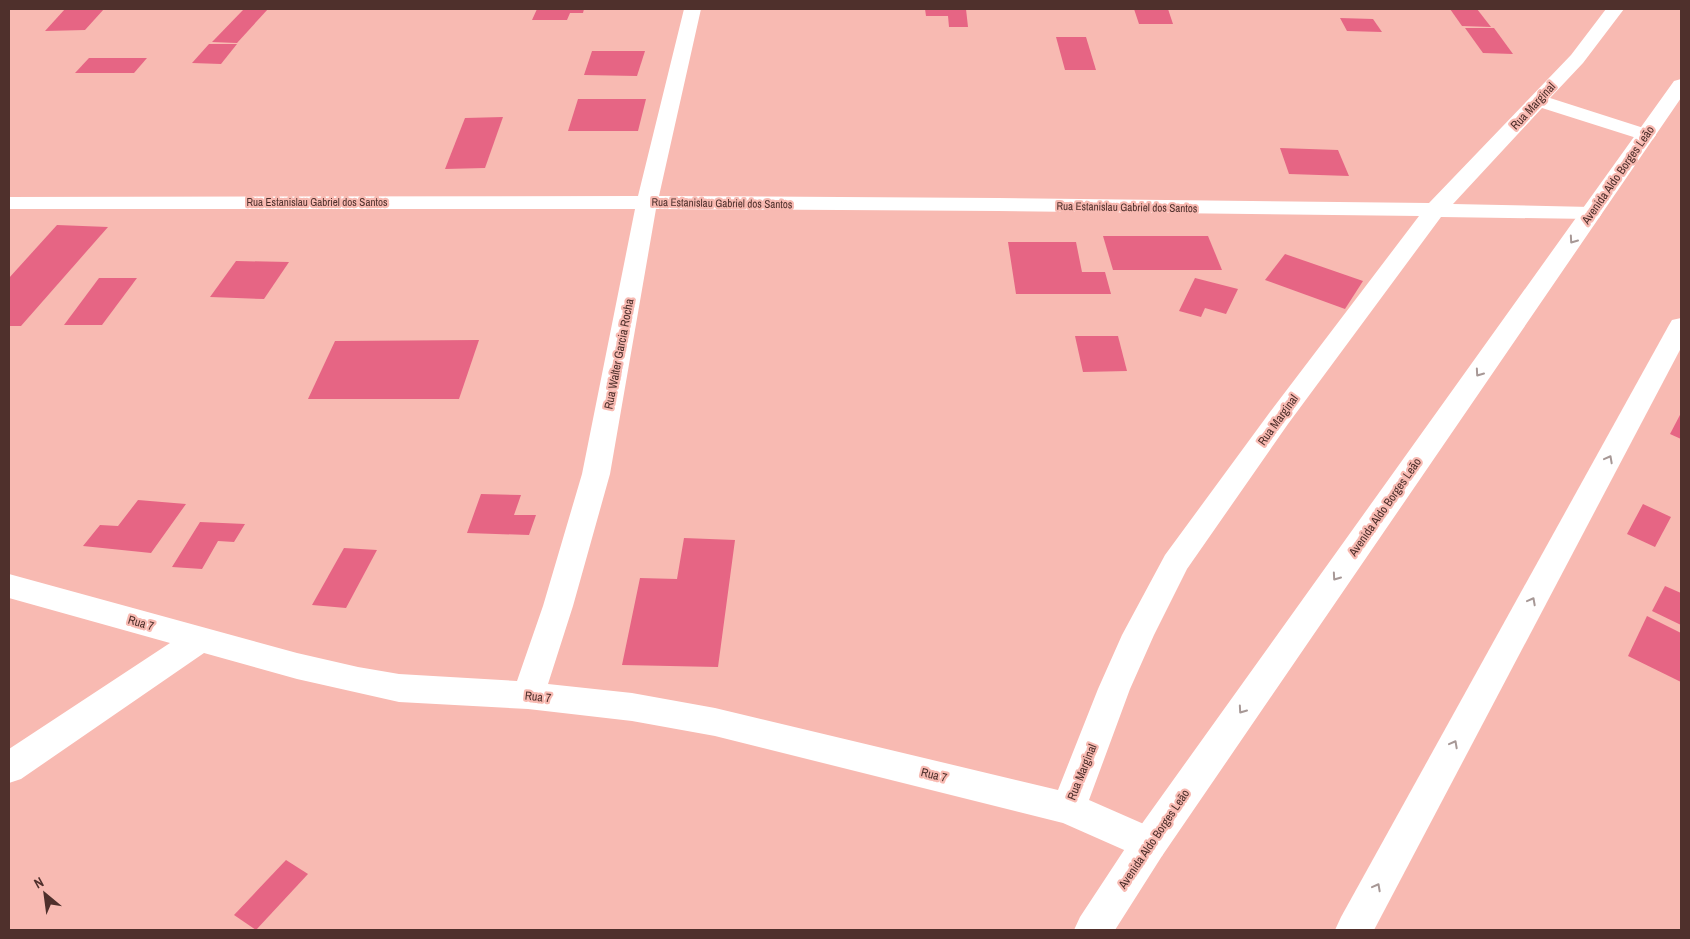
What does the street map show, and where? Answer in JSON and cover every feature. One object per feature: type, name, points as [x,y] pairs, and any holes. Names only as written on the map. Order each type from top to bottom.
[{"type":"street","name":"Rua Walter Garcia Rocha","points":[[528,696],[558,606],[596,474],[648,202],[692,9]]},
{"type":"street","name":"Rua Marginal","points":[[1148,844],[1068,808],[1134,644],[1175,563],[1290,403],[1435,210],[1577,59],[1615,9]]},
{"type":"street","name":"Avenida Aldo Borges Leão","points":[[1093,930],[1148,844],[1681,85]]},
{"type":"street","points":[[1539,101],[1646,135]]},
{"type":"street","name":"Rua Estanislau Gabriel dos Santos","points":[[9,203],[648,202],[1591,213]]},
{"type":"street","points":[[1354,930],[1681,325]]},
{"type":"street","name":"Rua 7","points":[[9,586],[296,666],[399,688],[528,696],[632,707],[715,722],[1068,808]]},
{"type":"street","points":[[9,768],[199,640]]},
{"type":"building","points":[[65,9],[104,9],[85,30],[45,31]]},
{"type":"building","points":[[244,9],[268,9],[237,43],[212,42]]},
{"type":"building","points":[[537,9],[584,9],[583,13],[570,13],[567,20],[532,20]]},
{"type":"building","points":[[925,9],[966,9],[968,27],[949,27],[948,16],[926,16]]},
{"type":"building","points":[[1134,9],[1168,9],[1173,24],[1139,24]]},
{"type":"building","points":[[1450,9],[1477,9],[1491,27],[1462,26]]},
{"type":"building","points":[[1340,18],[1373,19],[1382,32],[1347,31]]},
{"type":"building","points":[[1465,28],[1494,28],[1513,54],[1483,53]]},
{"type":"building","points":[[1056,37],[1086,37],[1096,70],[1065,70]]},
{"type":"building","points":[[209,44],[237,44],[221,64],[192,63]]},
{"type":"building","points":[[592,51],[645,51],[637,76],[584,75]]},
{"type":"building","points":[[89,58],[147,58],[134,73],[75,73]]},
{"type":"building","points":[[578,99],[646,99],[638,131],[568,131]]},
{"type":"building","points":[[503,117],[485,168],[445,169],[465,118]]},
{"type":"building","points":[[1280,148],[1338,150],[1349,176],[1289,174]]},
{"type":"building","points":[[57,225],[108,227],[21,326],[9,326],[9,278]]},
{"type":"building","points":[[1103,236],[1208,236],[1222,270],[1113,270]]},
{"type":"building","points":[[1008,242],[1076,242],[1082,272],[1105,272],[1111,294],[1016,294]]},
{"type":"building","points":[[1285,254],[1363,281],[1345,309],[1265,280]]},
{"type":"building","points":[[236,261],[289,262],[264,299],[210,297]]},
{"type":"building","points":[[99,278],[137,278],[102,325],[64,325]]},
{"type":"building","points":[[1195,278],[1238,289],[1226,314],[1205,308],[1201,317],[1179,311]]},
{"type":"building","points":[[1075,336],[1118,336],[1127,371],[1083,372]]},
{"type":"building","points":[[479,340],[459,399],[308,399],[335,341]]},
{"type":"building","points":[[1681,413],[1681,439],[1670,434]]},
{"type":"building","points":[[481,494],[521,495],[514,515],[536,515],[529,535],[467,533]]},
{"type":"building","points":[[138,500],[186,504],[151,553],[83,546],[100,525],[118,526]]},
{"type":"building","points":[[1643,504],[1671,517],[1655,547],[1627,534]]},
{"type":"building","points":[[200,522],[245,524],[234,542],[218,541],[202,569],[172,567]]},
{"type":"building","points":[[684,538],[735,540],[718,667],[622,665],[640,578],[677,579]]},
{"type":"building","points":[[344,548],[377,550],[346,608],[312,605]]},
{"type":"building","points":[[1665,586],[1681,593],[1681,625],[1652,611]]},
{"type":"building","points":[[1647,616],[1681,633],[1681,682],[1628,656]]},
{"type":"building","points":[[286,860],[308,874],[256,930],[234,915]]}]
